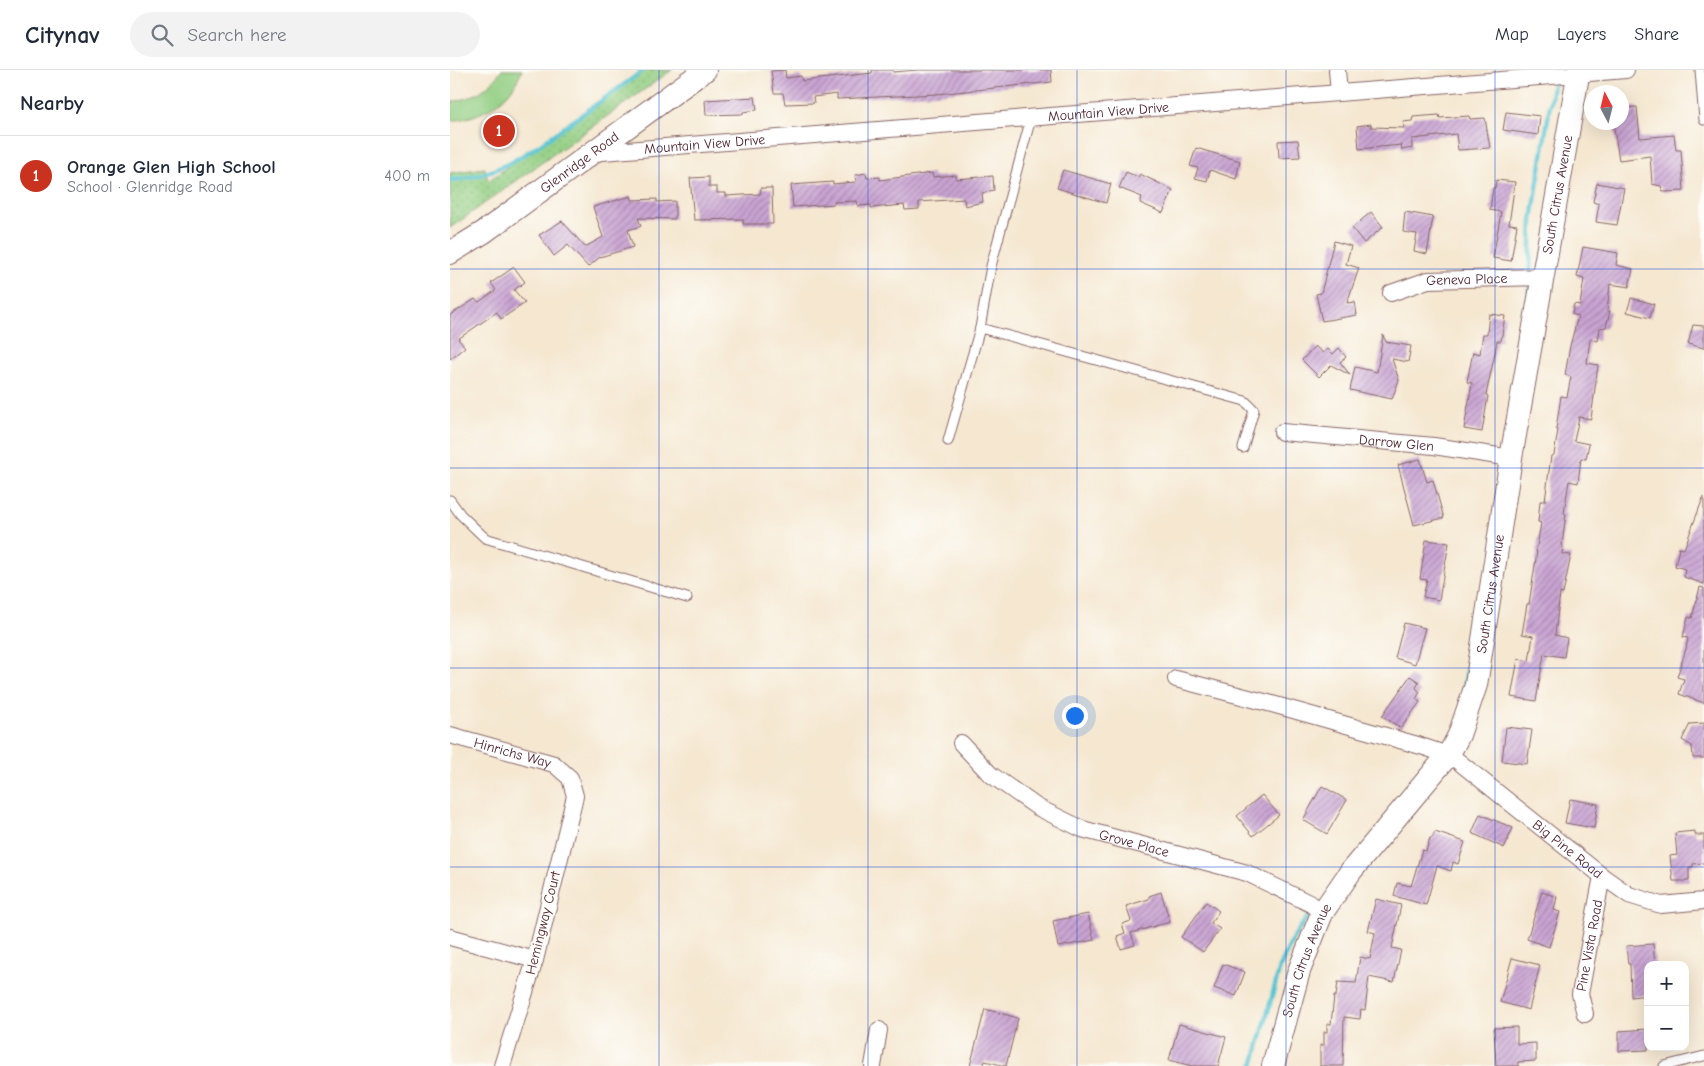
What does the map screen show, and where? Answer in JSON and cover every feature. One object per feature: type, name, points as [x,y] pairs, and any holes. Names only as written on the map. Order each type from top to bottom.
[{"type":"street","name":"Glenridge Road","points":[[450,254],[484,232],[706,70]]},
{"type":"street","points":[[1337,70],[1339,93]]},
{"type":"street","name":"Mountain View Drive","points":[[590,154],[1578,72],[1626,70]]},
{"type":"street","name":"South Citrus Avenue","points":[[1273,1066],[1299,971],[1322,913],[1351,871],[1449,754],[1459,735],[1476,685],[1511,458],[1578,72]]},
{"type":"street","name":"Geneva Place","points":[[1391,293],[1428,280],[1543,277]]},
{"type":"street","name":"Darrow Glen","points":[[1282,432],[1434,446],[1511,458]]},
{"type":"street","points":[[1176,679],[1449,754]]},
{"type":"street","name":"Hinrichs Way","points":[[450,735],[554,764],[570,778]]},
{"type":"street","name":"Grove Place","points":[[961,743],[990,774],[1037,807],[1082,828],[1247,874],[1311,904],[1322,913]]},
{"type":"street","name":"Big Pine Road","points":[[1449,754],[1602,876],[1629,895],[1661,905],[1704,901]]},
{"type":"street","name":"Hemingway Court","points":[[502,1066],[535,960],[575,796],[570,778]]},
{"type":"street","name":"Pine Vista Road","points":[[1585,1014],[1580,994],[1602,876]]},
{"type":"street","points":[[450,937],[535,960]]},
{"type":"street","points":[[873,1066],[879,1030]]},
{"type":"lane","points":[[1700,70],[1704,120]]},
{"type":"lane","points":[[948,441],[980,328],[992,266],[1031,118]]},
{"type":"lane","points":[[980,328],[1245,401],[1254,410],[1244,448]]},
{"type":"lane","points":[[450,500],[461,515],[485,538],[687,598]]},
{"type":"lane","points":[[1664,1066],[1704,1056]]},
{"type":"green space","points":[[501,70],[522,70],[511,91],[503,99],[484,112],[450,121],[450,102],[473,96],[480,92],[497,77]]},
{"type":"green space","points":[[642,70],[672,70],[450,228],[450,173],[485,168],[488,181]]},
{"type":"building","points":[[785,70],[786,78],[801,76],[802,81],[872,73],[872,70],[893,70],[893,72],[918,70],[1051,70],[1052,82],[937,94],[837,99],[837,94],[813,97],[814,103],[785,104],[783,93],[774,93],[771,71]]},
{"type":"building","points":[[755,97],[757,110],[743,112],[743,114],[706,115],[705,100]]},
{"type":"building","points":[[1637,107],[1640,138],[1674,135],[1676,150],[1681,150],[1684,191],[1663,192],[1661,186],[1652,184],[1650,156],[1619,160],[1614,130],[1629,130],[1629,108]]},
{"type":"building","points":[[1506,112],[1540,116],[1538,135],[1503,130]]},
{"type":"building","points":[[1439,115],[1440,118],[1469,116],[1470,119],[1485,118],[1490,148],[1458,150],[1456,134],[1412,139],[1412,148],[1402,150],[1401,145],[1359,149],[1357,126],[1371,124],[1371,127],[1404,128],[1403,122],[1412,121],[1413,117]]},
{"type":"building","points":[[1298,140],[1300,157],[1279,158],[1278,141]]},
{"type":"building","points":[[1196,148],[1240,161],[1236,179],[1210,170],[1207,181],[1195,178],[1198,168],[1190,166]]},
{"type":"building","points":[[1063,170],[1111,184],[1106,203],[1057,188]]},
{"type":"building","points":[[1126,172],[1138,177],[1140,174],[1173,190],[1163,213],[1140,203],[1142,197],[1119,188]]},
{"type":"building","points":[[866,173],[867,178],[880,177],[880,180],[932,173],[933,177],[956,175],[956,179],[993,176],[994,190],[982,193],[983,202],[965,206],[964,199],[919,202],[919,209],[905,210],[904,205],[871,208],[871,205],[858,206],[857,201],[793,207],[791,185],[856,182],[855,175]]},
{"type":"building","points":[[709,177],[709,187],[717,187],[717,193],[726,193],[726,196],[760,194],[761,188],[772,188],[773,224],[743,224],[743,219],[694,220],[690,178]]},
{"type":"building","points":[[1496,180],[1515,182],[1509,224],[1517,225],[1511,261],[1493,258],[1501,212],[1490,210]]},
{"type":"building","points":[[1597,183],[1624,188],[1617,225],[1596,222],[1599,204],[1593,202]]},
{"type":"building","points":[[631,196],[632,200],[657,199],[657,202],[675,201],[675,219],[638,218],[641,226],[628,230],[633,247],[600,257],[588,267],[568,245],[554,256],[539,235],[562,221],[585,247],[603,237],[593,207]]},
{"type":"building","points":[[1371,212],[1383,227],[1364,243],[1352,228]]},
{"type":"building","points":[[1405,212],[1433,217],[1427,254],[1414,251],[1417,234],[1403,232]]},
{"type":"building","points":[[1334,241],[1351,246],[1346,264],[1359,268],[1347,303],[1355,302],[1357,315],[1322,321],[1316,294],[1321,293]]},
{"type":"building","points":[[1583,247],[1618,253],[1616,265],[1633,269],[1629,287],[1610,284],[1607,311],[1610,311],[1606,327],[1600,328],[1598,341],[1590,339],[1587,363],[1598,365],[1591,419],[1579,417],[1574,441],[1589,444],[1586,459],[1581,458],[1578,483],[1569,481],[1564,513],[1566,514],[1562,554],[1571,555],[1563,594],[1560,593],[1555,635],[1567,638],[1564,657],[1544,654],[1536,701],[1511,697],[1518,659],[1529,661],[1533,636],[1522,634],[1527,604],[1529,604],[1541,523],[1538,522],[1540,501],[1545,501],[1551,456],[1554,455],[1558,430],[1556,429],[1561,396],[1567,397],[1571,377],[1565,375],[1578,316],[1572,314],[1574,304],[1580,305],[1584,279],[1577,277]]},
{"type":"building","points":[[514,267],[525,282],[514,290],[525,303],[501,319],[497,312],[458,339],[465,347],[450,359],[450,315],[475,299],[479,302],[496,290],[491,283]]},
{"type":"building","points":[[1631,298],[1654,304],[1650,318],[1627,312]]},
{"type":"building","points":[[1489,314],[1505,316],[1501,341],[1497,341],[1486,395],[1488,396],[1482,432],[1464,429],[1472,383],[1467,382],[1473,352],[1480,354],[1483,334],[1487,334]]},
{"type":"building","points":[[1693,325],[1704,326],[1704,348],[1688,344]]},
{"type":"building","points":[[1383,335],[1386,342],[1411,346],[1408,362],[1392,359],[1399,380],[1392,399],[1350,390],[1355,367],[1377,372]]},
{"type":"building","points":[[1315,346],[1323,353],[1328,349],[1333,354],[1339,348],[1346,357],[1340,362],[1350,375],[1331,365],[1319,377],[1302,360]]},
{"type":"building","points":[[1420,459],[1427,482],[1433,480],[1444,518],[1414,525],[1398,465]]},
{"type":"building","points":[[1703,498],[1704,584],[1684,577],[1685,569],[1675,566],[1679,548],[1684,549]]},
{"type":"building","points":[[1426,540],[1449,543],[1439,600],[1423,597],[1427,580],[1420,579]]},
{"type":"building","points":[[1700,587],[1704,588],[1704,703],[1679,694],[1684,679],[1677,677],[1686,649],[1688,638],[1683,637],[1688,617],[1692,618]]},
{"type":"building","points":[[1404,623],[1425,628],[1415,664],[1395,658]]},
{"type":"building","points":[[1410,676],[1419,682],[1416,688],[1420,692],[1416,699],[1420,702],[1401,728],[1382,716]]},
{"type":"building","points":[[1704,723],[1704,758],[1693,758],[1692,746],[1682,740],[1690,724]]},
{"type":"building","points":[[1506,727],[1532,730],[1527,764],[1502,761]]},
{"type":"building","points":[[1322,786],[1347,800],[1327,834],[1303,820]]},
{"type":"building","points":[[1262,795],[1279,815],[1253,836],[1237,816]]},
{"type":"building","points":[[1570,799],[1598,804],[1594,828],[1565,823]]},
{"type":"building","points":[[1480,814],[1513,828],[1504,848],[1472,833]]},
{"type":"building","points":[[1695,831],[1695,835],[1704,835],[1704,863],[1693,864],[1693,867],[1689,867],[1689,881],[1673,881],[1670,856],[1677,855],[1675,833]]},
{"type":"building","points":[[1435,832],[1465,842],[1458,864],[1453,862],[1451,871],[1437,866],[1426,905],[1394,896],[1397,883],[1411,886],[1422,850],[1426,851],[1430,838],[1432,838]]},
{"type":"building","points":[[1161,892],[1170,922],[1131,933],[1135,945],[1121,949],[1117,936],[1125,933],[1122,924],[1131,921],[1126,906],[1149,899],[1149,896]]},
{"type":"building","points":[[1542,892],[1557,897],[1554,910],[1560,912],[1549,947],[1527,939]]},
{"type":"building","points":[[1376,899],[1401,905],[1392,948],[1401,950],[1394,982],[1369,977],[1365,1010],[1361,1009],[1360,1019],[1344,1017],[1343,1066],[1320,1066],[1320,1045],[1324,1045],[1324,1032],[1327,1032],[1327,1024],[1331,1024],[1334,996],[1336,996],[1338,982],[1356,983],[1360,957],[1370,959],[1375,933],[1368,931]]},
{"type":"building","points":[[1206,902],[1219,911],[1211,923],[1220,929],[1203,952],[1181,937]]},
{"type":"building","points":[[1088,914],[1094,940],[1058,947],[1053,921]]},
{"type":"building","points":[[1653,944],[1655,961],[1644,961],[1644,995],[1631,997],[1630,964],[1628,964],[1626,946]]},
{"type":"building","points":[[1512,958],[1540,965],[1529,1010],[1500,1002]]},
{"type":"building","points":[[1223,964],[1245,972],[1236,996],[1214,988]]},
{"type":"building","points":[[985,1009],[1018,1018],[1006,1066],[985,1061],[983,1066],[970,1066]]},
{"type":"building","points":[[1179,1024],[1226,1037],[1218,1066],[1192,1066],[1169,1060]]},
{"type":"building","points":[[1517,1027],[1517,1044],[1536,1043],[1536,1061],[1518,1062],[1518,1066],[1496,1066],[1494,1028]]},
{"type":"building","points":[[1644,1029],[1644,1050],[1619,1051],[1619,1031]]},
{"type":"waterway","points":[[450,180],[483,174],[513,161],[644,70]]},
{"type":"waterway","points":[[1529,292],[1532,220],[1554,79]]},
{"type":"waterway","points":[[1464,689],[1469,657]]},
{"type":"waterway","points":[[1414,779],[1429,760]]},
{"type":"waterway","points":[[1253,1066],[1280,967],[1293,938],[1311,912]]},
{"type":"place","name":"Orange Glen High School","points":[[499,131]]}]
